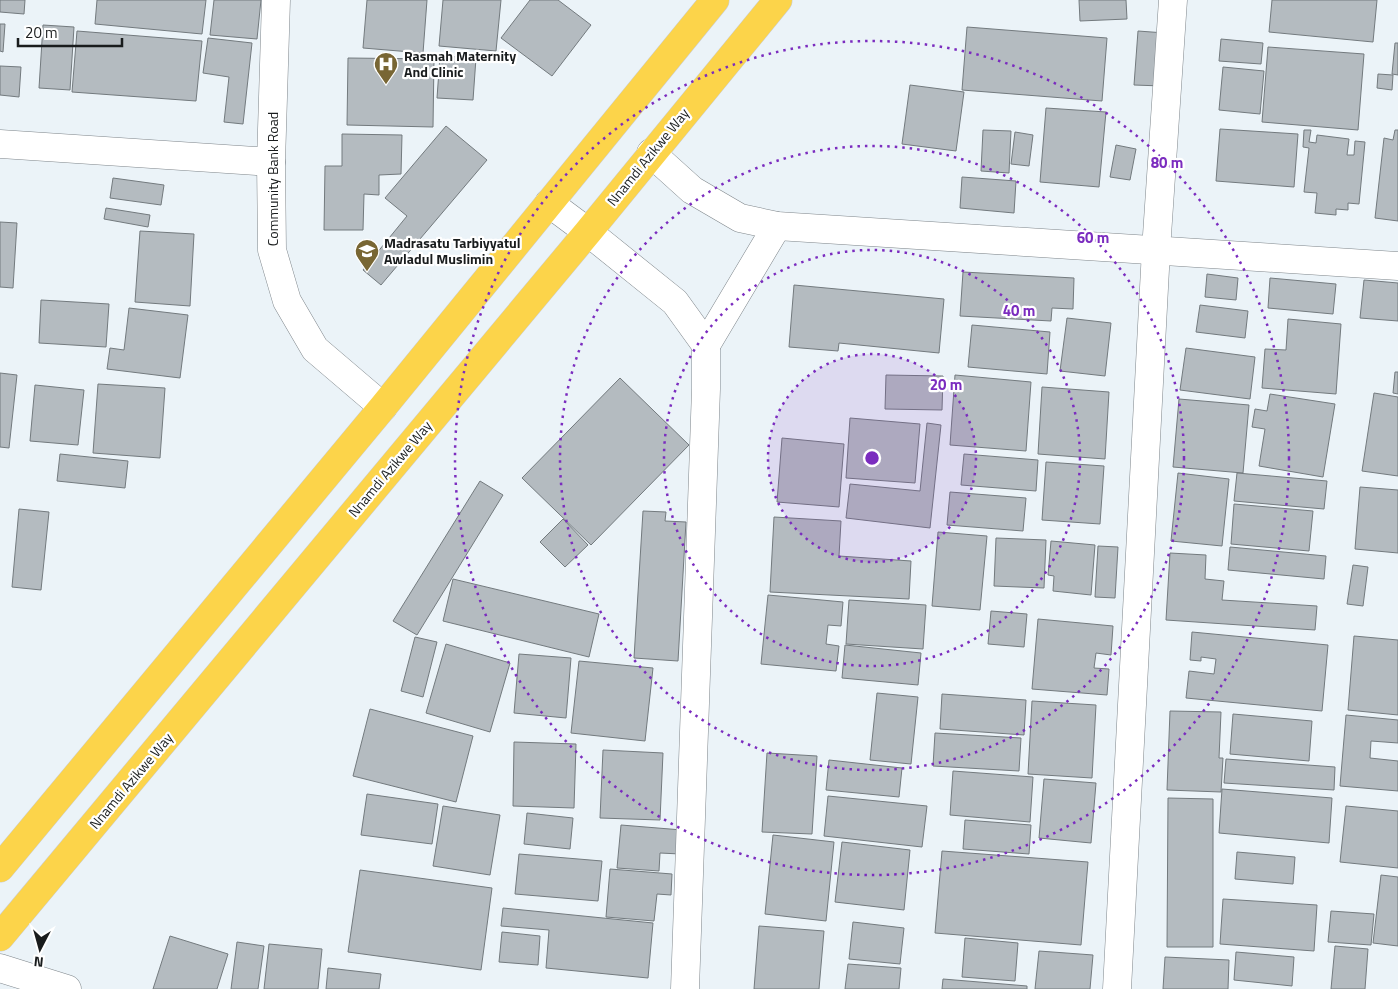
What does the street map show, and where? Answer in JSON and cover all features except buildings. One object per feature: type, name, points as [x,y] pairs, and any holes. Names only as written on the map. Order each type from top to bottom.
[{"type":"highway","points":[[0,868],[383,407],[714,0]]},
{"type":"highway","name":"Nnamdi Azikwe Way","points":[[0,937],[588,232],[778,0]]},
{"type":"street","name":"Community Bank Road","points":[[276,0],[271,162],[272,250],[287,301],[315,349],[383,407]]},
{"type":"street","points":[[1117,989],[1156,250],[1173,0]]},
{"type":"street","points":[[0,144],[271,162]]},
{"type":"street","points":[[651,153],[692,190],[740,218],[777,226],[1398,266]]},
{"type":"street","points":[[549,203],[675,302],[706,345]]},
{"type":"street","points":[[685,989],[706,345],[777,226]]},
{"type":"street","points":[[0,968],[67,989]]},
{"type":"place","name":"Rasmah Maternity And Clinic","points":[[386,85]]},
{"type":"place","name":"Madrasatu Tarbiyyatul Awladul Muslimin","points":[[367,272]]}]
